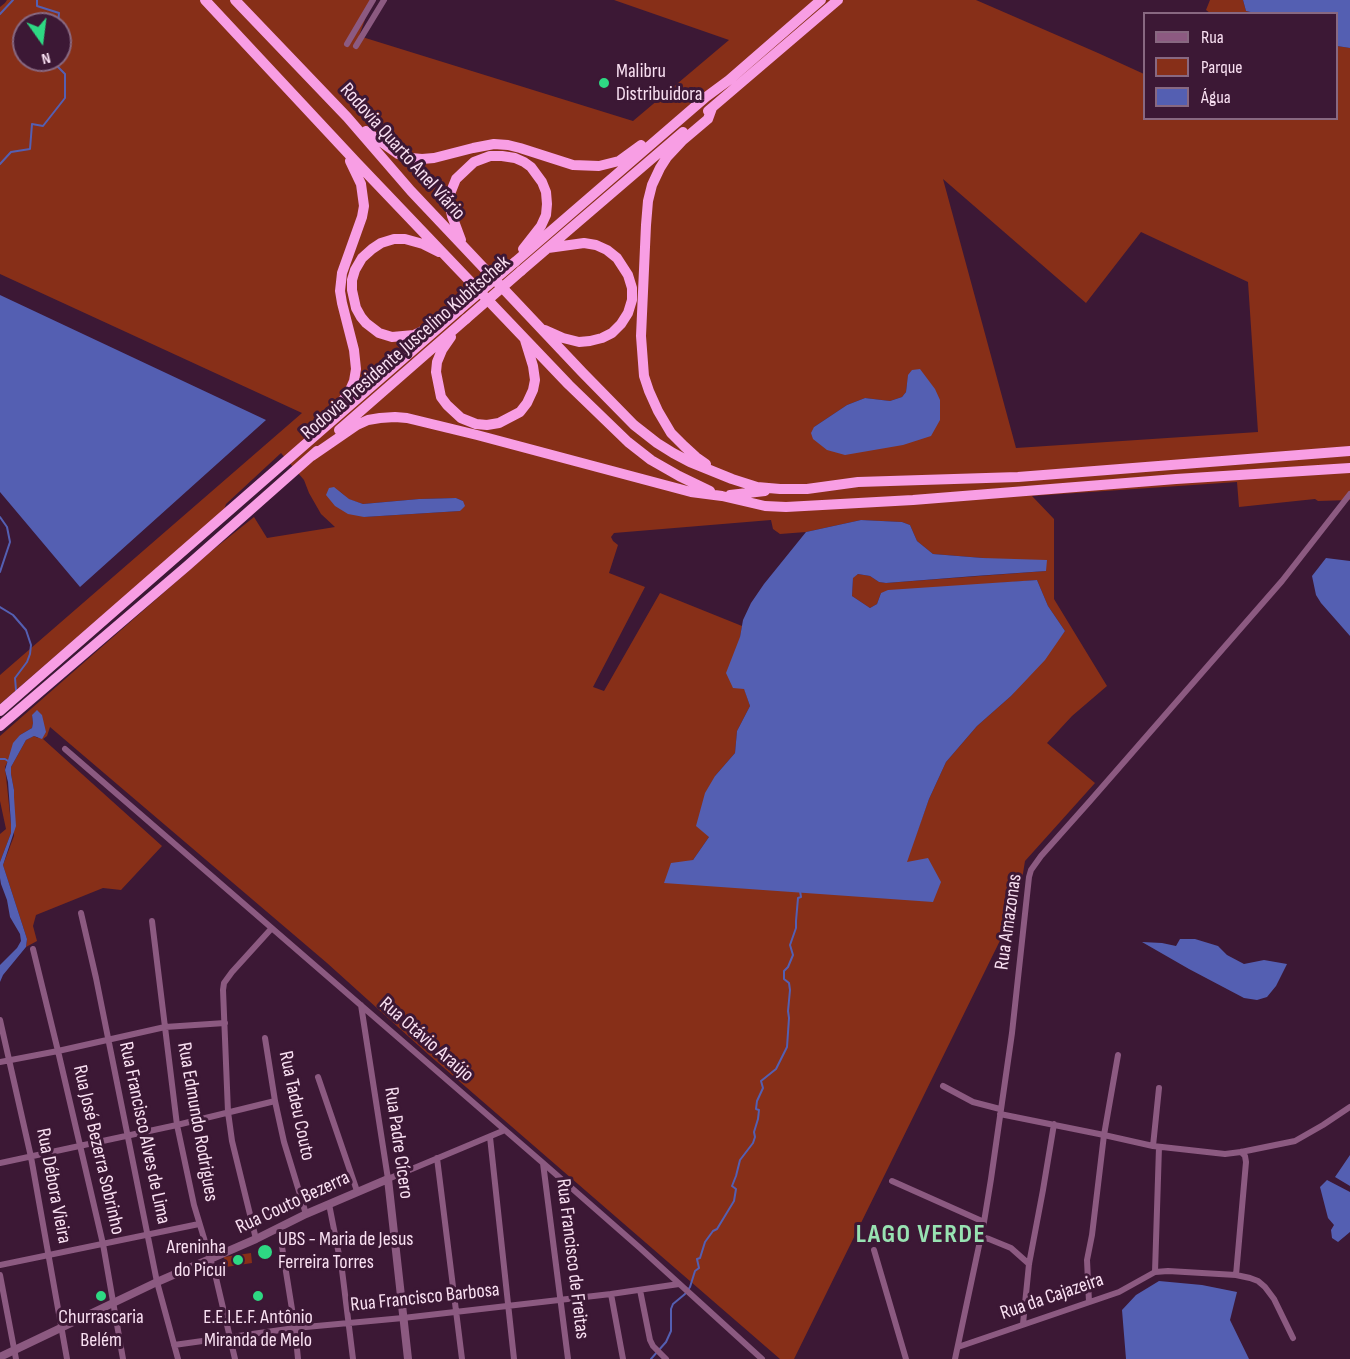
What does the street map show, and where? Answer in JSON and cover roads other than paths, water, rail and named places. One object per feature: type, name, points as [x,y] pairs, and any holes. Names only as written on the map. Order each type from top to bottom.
[{"type":"highway","points":[[205,0],[344,150],[569,385],[628,442],[669,471],[722,496],[780,489]]},
{"type":"highway","name":"Rodovia Quarto Anel Viário","points":[[235,0],[348,117],[411,191],[634,424],[657,443],[690,462],[732,479]]},
{"type":"highway","name":"Rodovia Presidente Juscelino Kubitschek","points":[[0,711],[313,438],[460,316],[671,127],[821,0]]},
{"type":"highway","name":"Rodovia Presidente Juscelino Kubitschek","points":[[518,265],[548,248],[838,0]]},
{"type":"highway","points":[[712,108],[708,119],[667,157],[652,185],[646,225],[642,357],[649,392],[657,411],[671,433],[696,457],[732,479],[757,487],[807,489],[858,482],[1018,477],[1350,451]]},
{"type":"highway","points":[[348,117],[390,149],[411,158],[434,158],[494,144],[508,145],[564,163],[583,166],[599,166],[619,160],[655,134],[671,127]]},
{"type":"highway","points":[[313,438],[315,432],[337,409],[350,390],[356,369],[354,350],[340,291],[342,273],[364,206],[361,184],[344,150]]},
{"type":"highway","points":[[464,246],[455,228],[450,206],[450,194],[456,179],[482,158],[490,156],[515,158],[536,172],[546,192],[547,204],[546,215],[541,226],[520,252],[518,265]]},
{"type":"highway","points":[[446,256],[414,241],[394,239],[381,243],[362,258],[355,270],[352,290],[356,308],[366,323],[379,333],[392,337],[414,335],[460,316]]},
{"type":"highway","points":[[542,329],[579,342],[602,338],[612,333],[621,324],[632,300],[632,288],[628,275],[617,258],[607,250],[584,243],[548,248]]},
{"type":"highway","points":[[460,316],[437,362],[437,384],[441,397],[447,405],[461,418],[476,424],[499,423],[520,411],[527,403],[535,380],[524,337]]},
{"type":"highway","name":"Rodovia Presidente Juscelino Kubitschek","points":[[0,726],[312,456],[460,316]]},
{"type":"highway","points":[[312,456],[357,424],[380,417],[407,418],[691,492],[722,496],[765,506],[786,507],[827,506],[1140,481],[1350,468]]},
{"type":"street","points":[[347,44],[373,0]]},
{"type":"street","points":[[356,46],[384,0]]},
{"type":"street","name":"Rua Amazonas","points":[[955,1359],[984,1222],[1012,1033],[1029,878],[1034,863],[1282,581],[1350,494]]},
{"type":"street","name":"Rua Otávio Araújo","points":[[65,749],[543,1163],[762,1359]]},
{"type":"street","name":"Rua Francisco Alves de Lima","points":[[81,913],[157,1282],[178,1359]]},
{"type":"street","name":"Rua Edmundo Rodrigues","points":[[152,921],[177,1125],[199,1224],[211,1258],[235,1359]]},
{"type":"street","points":[[256,1239],[237,1167],[228,1112],[223,999],[224,983],[272,929]]},
{"type":"street","name":"Rua José Bezerra Sobrinho","points":[[33,949],[103,1244],[123,1359]]},
{"type":"street","name":"Rua Padre Cícero","points":[[361,1005],[388,1179],[408,1359]]},
{"type":"street","name":"Rua Débora Vieira","points":[[0,1020],[31,1157],[67,1359]]},
{"type":"street","points":[[0,1062],[165,1027],[225,1023]]},
{"type":"street","name":"Rua Tadeu Couto","points":[[265,1038],[284,1142],[306,1214]]},
{"type":"street","points":[[1089,1302],[1087,1260],[1104,1135],[1118,1055]]},
{"type":"street","points":[[318,1077],[357,1191]]},
{"type":"street","points":[[943,1086],[1000,1112],[1156,1147],[1216,1153],[1241,1152],[1295,1141],[1350,1107]]},
{"type":"street","points":[[1155,1272],[1156,1147],[1160,1088]]},
{"type":"street","points":[[0,1163],[81,1147],[275,1101]]},
{"type":"street","points":[[1023,1324],[1029,1264],[1054,1124]]},
{"type":"street","name":"Rua Couto Bezerra","points":[[0,1357],[15,1354],[62,1327],[357,1191],[505,1130]]},
{"type":"street","points":[[490,1137],[514,1359]]},
{"type":"street","points":[[1236,1275],[1246,1166],[1246,1158],[1241,1152]]},
{"type":"street","points":[[437,1158],[462,1359]]},
{"type":"street","name":"Rua Francisco de Freitas","points":[[543,1163],[568,1359]]},
{"type":"street","points":[[892,1181],[984,1222]]},
{"type":"street","points":[[329,1204],[342,1270],[353,1359]]},
{"type":"street","points":[[0,1264],[199,1224]]},
{"type":"street","points":[[279,1228],[298,1359]]},
{"type":"street","points":[[981,1237],[1011,1248],[1029,1264]]},
{"type":"street","points":[[874,1250],[906,1359]]},
{"type":"street","name":"Rua da Cajazeira","points":[[958,1347],[1119,1292],[1155,1272],[1180,1271],[1236,1275],[1258,1281],[1274,1299],[1293,1338]]},
{"type":"street","points":[[0,1275],[15,1354]]},
{"type":"street","name":"Rua Francisco Barbosa","points":[[174,1345],[295,1328],[404,1318],[680,1284]]},
{"type":"street","points":[[640,1290],[647,1333],[654,1346],[666,1359]]},
{"type":"street","points":[[611,1294],[622,1359]]},
{"type":"water","points":[[1243,0],[1350,0],[1350,48],[1338,46],[1338,12],[1246,11]]},
{"type":"water","points":[[0,295],[266,420],[80,587],[0,492]]},
{"type":"water","points":[[920,369],[940,400],[940,420],[931,436],[903,445],[845,455],[827,450],[813,439],[811,433],[814,427],[847,405],[865,398],[890,401],[902,397],[906,392],[908,375],[912,370]]},
{"type":"water","points":[[334,487],[349,499],[363,504],[456,498],[463,501],[465,506],[460,511],[364,517],[348,514],[335,506],[326,495],[329,488]]},
{"type":"water","points":[[861,520],[902,522],[910,525],[917,541],[933,554],[1047,560],[1046,571],[886,583],[858,574],[853,578],[852,596],[870,608],[877,604],[881,593],[888,590],[1037,580],[1048,606],[1065,631],[1045,660],[1011,696],[977,726],[946,762],[929,799],[907,862],[928,858],[941,882],[933,902],[664,883],[671,863],[693,860],[709,837],[696,826],[705,793],[715,776],[735,753],[737,731],[750,706],[744,689],[733,688],[726,673],[740,637],[743,620],[751,603],[806,532]]},
{"type":"water","points":[[1326,558],[1350,561],[1350,636],[1316,595],[1312,576]]},
{"type":"water","points":[[37,710],[42,715],[46,732],[42,739],[34,736],[26,740],[11,767],[16,826],[3,865],[27,939],[26,947],[0,982],[0,965],[21,941],[20,934],[10,917],[0,878],[0,862],[11,833],[8,782],[5,770],[13,743],[20,735],[32,728],[32,715]]},
{"type":"water","points":[[1180,939],[1195,939],[1218,946],[1227,955],[1244,964],[1264,960],[1287,964],[1276,986],[1267,997],[1257,1000],[1244,998],[1142,942],[1176,946]]},
{"type":"water","points":[[1350,1155],[1350,1186],[1335,1177]]},
{"type":"water","points":[[1327,1180],[1350,1192],[1350,1232],[1338,1242],[1332,1238],[1331,1230],[1334,1225],[1328,1218],[1320,1187]]},
{"type":"water","points":[[1159,1281],[1202,1285],[1237,1292],[1230,1320],[1249,1359],[1126,1359],[1122,1310],[1136,1295]]},
{"type":"waterway","points":[[0,14],[13,0]]},
{"type":"waterway","points":[[37,0],[37,6],[56,12]]},
{"type":"waterway","points":[[0,164],[11,152],[30,149],[32,124],[43,126],[65,98],[65,74],[63,72]]},
{"type":"waterway","points":[[0,517],[7,527],[10,542],[0,572]]},
{"type":"waterway","points":[[0,607],[13,615],[26,630],[31,645],[27,662],[15,678],[16,690]]},
{"type":"waterway","points":[[0,759],[8,761]]},
{"type":"waterway","points":[[651,1359],[666,1342],[671,1331],[671,1309],[690,1287],[695,1271],[699,1268],[697,1259],[700,1258],[705,1242],[717,1229],[734,1201],[736,1189],[732,1186],[740,1160],[755,1137],[759,1110],[756,1109],[757,1101],[763,1088],[761,1081],[776,1069],[787,1047],[790,990],[789,983],[784,979],[784,971],[793,955],[790,945],[796,928],[800,891]]},
{"type":"place","name":"Malibru Distribuidora","points":[[604,83]]},
{"type":"place","name":"UBS - Maria de Jesus Ferreira Torres","points":[[265,1252]]},
{"type":"place","name":"Areninha do Picui","points":[[238,1260]]},
{"type":"place","name":"Churrascaria Belém","points":[[101,1296]]},
{"type":"place","name":"E.E.I.E.F. Antônio Miranda de Melo","points":[[258,1296]]},
{"type":"district","name":"LAGO VERDE","points":[[921,1235]]}]
